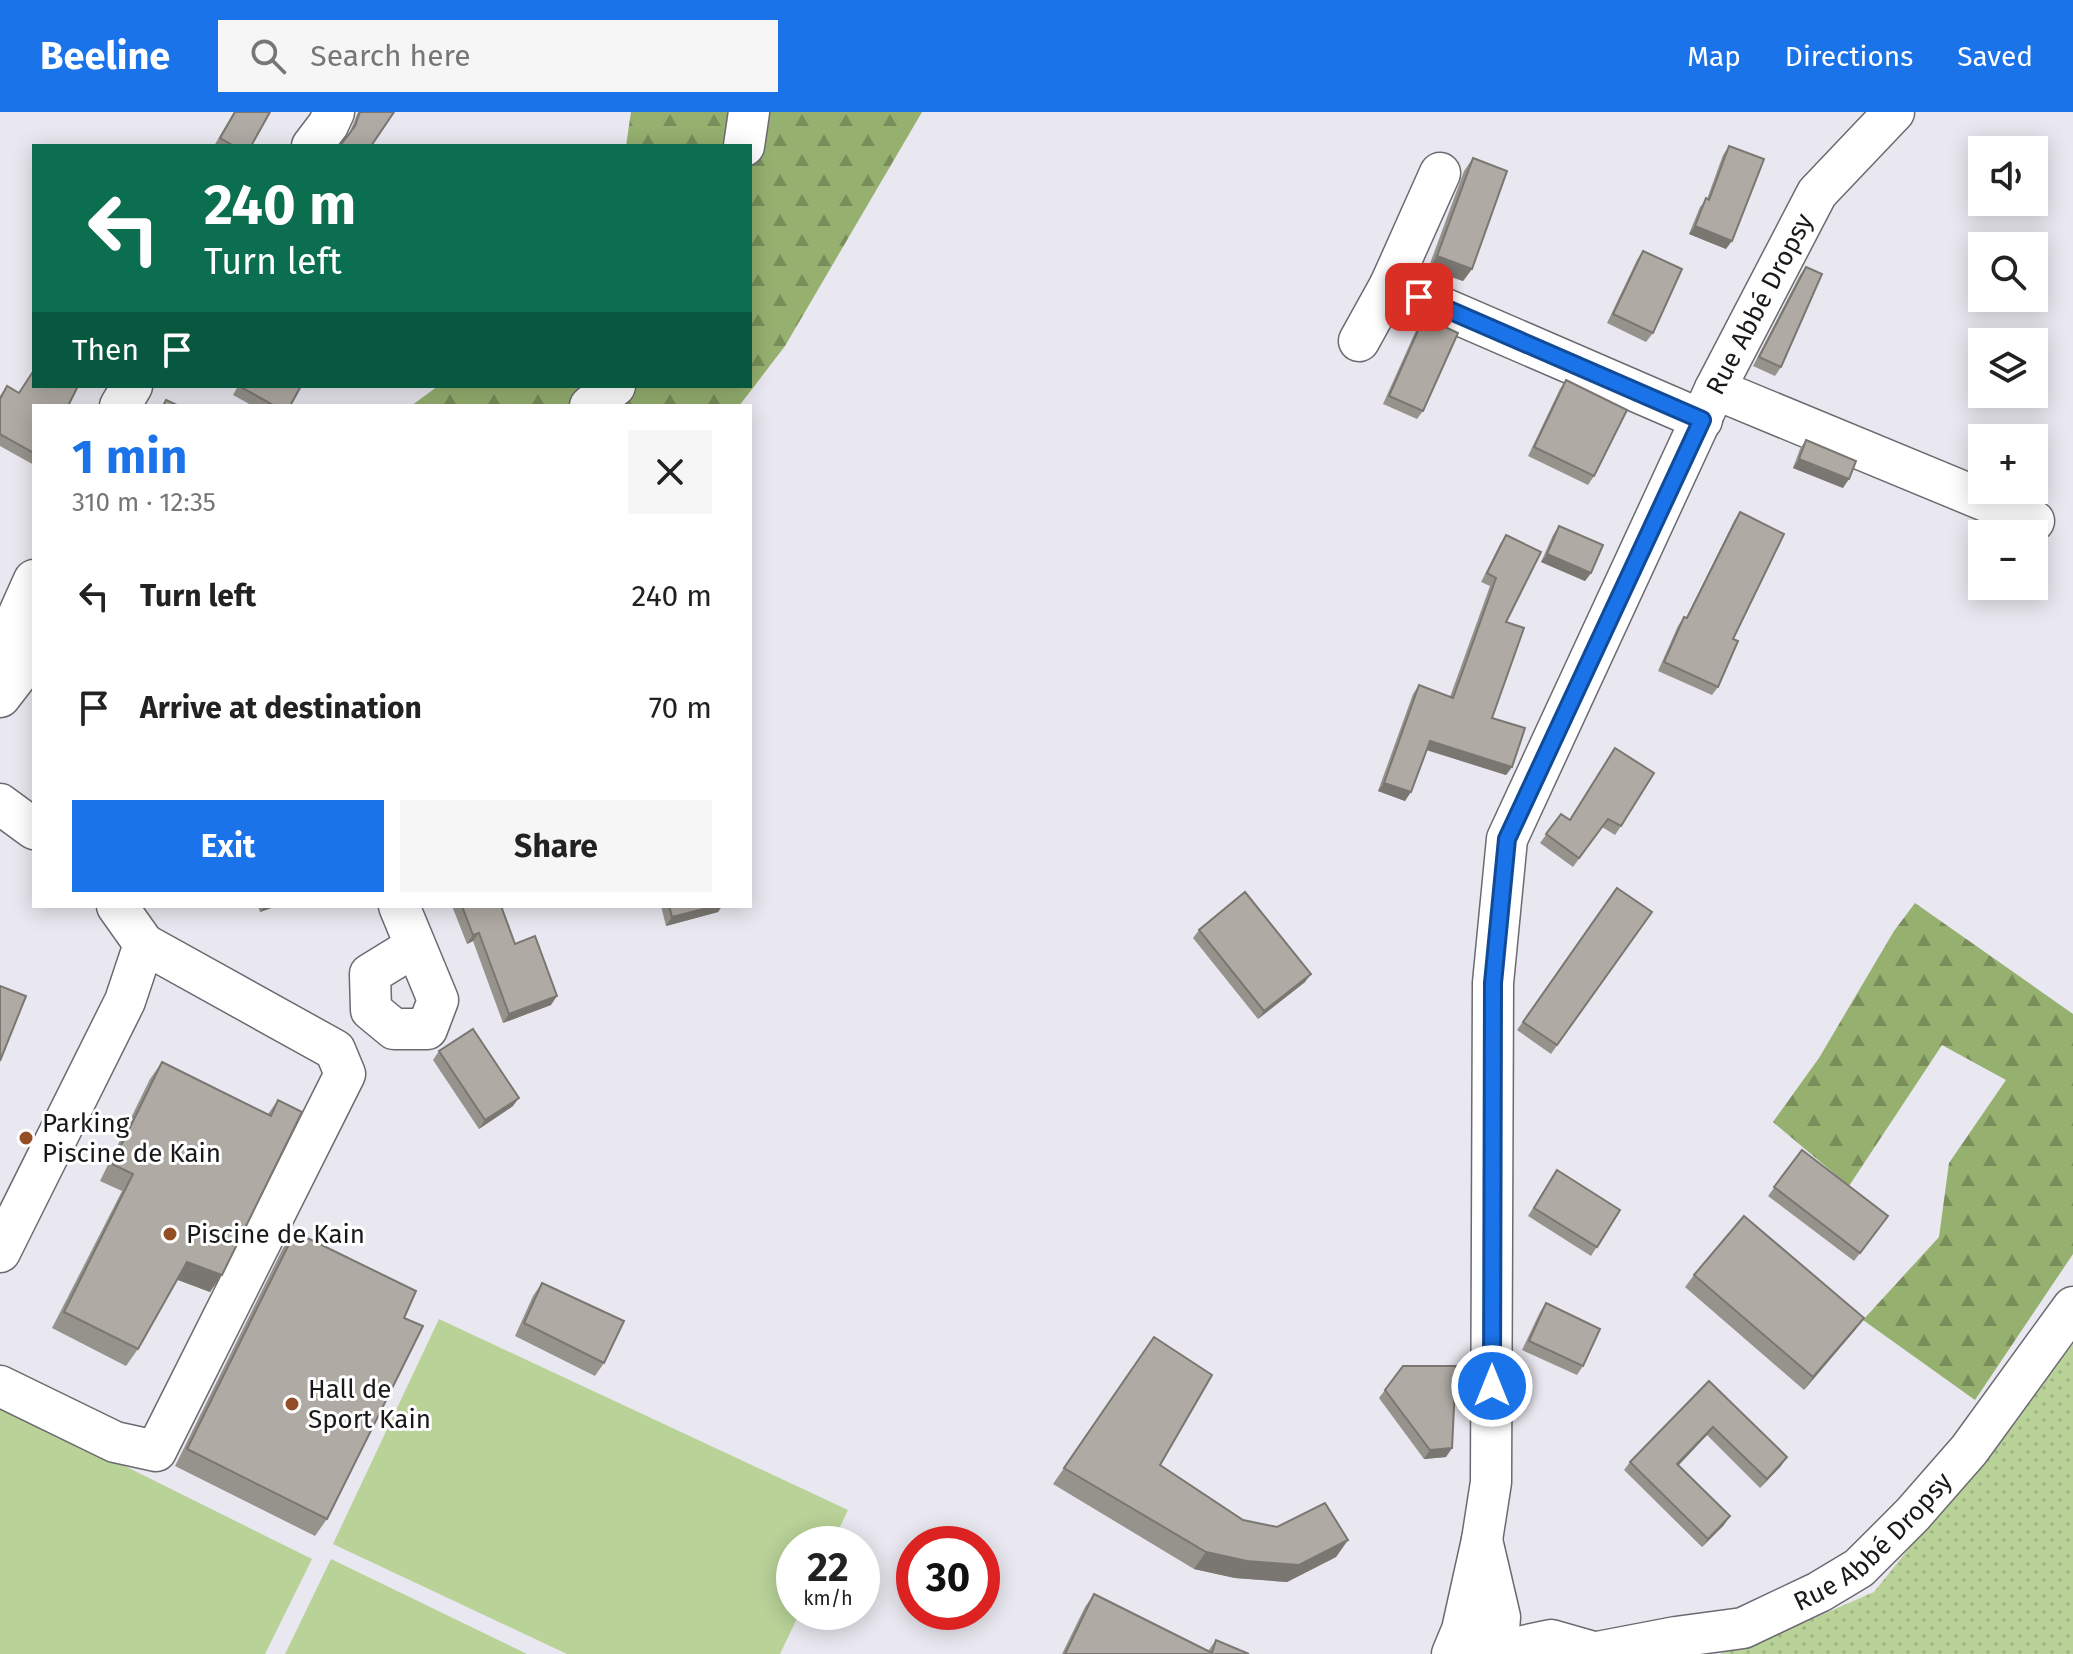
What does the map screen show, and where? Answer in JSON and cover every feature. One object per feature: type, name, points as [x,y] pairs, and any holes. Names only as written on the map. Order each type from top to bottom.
[{"type":"street","points":[[314,144],[334,112]]},
{"type":"street","points":[[744,144],[749,112]]},
{"type":"street","name":"Rue Abbé Dropsy","points":[[1452,1654],[1462,1630],[1491,1482],[1493,983],[1507,839],[1709,405],[1817,193],[1894,112]]},
{"type":"street","points":[[1359,341],[1390,285],[1440,173]]},
{"type":"street","points":[[1390,285],[1709,405],[2031,520]]},
{"type":"street","points":[[592,404],[612,388]]},
{"type":"street","points":[[0,656],[32,584]]},
{"type":"street","points":[[0,697],[32,656]]},
{"type":"street","points":[[0,804],[32,828]]},
{"type":"street","points":[[0,1386],[115,1442],[156,1451],[345,1074],[335,1050],[144,944],[118,908]]},
{"type":"street","points":[[400,908],[414,947]]},
{"type":"street","points":[[0,1252],[125,1001],[144,944]]},
{"type":"street","name":"Rue Abbé Dropsy","points":[[1482,1540],[1500,1617],[1494,1653],[1551,1640],[1590,1653],[1743,1628],[1819,1592],[1859,1568],[1913,1514],[1969,1450],[2073,1307]]},
{"type":"green space","points":[[631,112],[922,112],[785,346],[741,404],[414,404],[435,388],[752,388],[752,144],[626,144]]},
{"type":"green space","points":[[1915,903],[2073,1014],[2073,1254],[1975,1400],[1863,1320],[1939,1237],[1949,1163],[2006,1080],[1942,1045],[1849,1186],[1773,1122],[1819,1058],[1894,931]]},
{"type":"green space","points":[[439,1319],[848,1510],[840,1526],[776,1526],[776,1630],[791,1630],[780,1654],[567,1654],[333,1544]]},
{"type":"green space","points":[[2073,1344],[2073,1654],[1719,1654],[1796,1626],[1874,1592]]},
{"type":"green space","points":[[0,1404],[312,1559],[265,1654],[0,1654]]},
{"type":"green space","points":[[331,1559],[527,1654],[285,1654]]},
{"type":"building","points":[[235,112],[270,112],[252,144],[230,144],[220,138]]},
{"type":"building","points":[[360,112],[394,112],[372,144],[342,144],[355,126]]},
{"type":"building","points":[[1729,146],[1764,159],[1732,241],[1695,226],[1706,198],[1709,200]]},
{"type":"building","points":[[1473,158],[1507,171],[1472,269],[1437,256]]},
{"type":"building","points":[[1643,251],[1682,269],[1653,333],[1613,314]]},
{"type":"building","points":[[1806,267],[1822,274],[1781,367],[1759,357]]},
{"type":"building","points":[[1424,317],[1458,333],[1423,411],[1389,396]]},
{"type":"building","points":[[32,373],[32,388],[77,388],[69,404],[32,404],[32,452],[0,434],[0,399],[7,386],[19,393]]},
{"type":"building","points":[[1566,380],[1627,410],[1594,476],[1534,447]]},
{"type":"building","points":[[243,388],[300,388],[291,404],[271,404]]},
{"type":"building","points":[[1806,440],[1856,461],[1849,479],[1799,459]]},
{"type":"building","points":[[1740,512],[1784,534],[1733,639],[1738,641],[1718,687],[1664,662],[1684,617],[1687,618]]},
{"type":"building","points":[[1559,526],[1603,545],[1591,573],[1547,554]]},
{"type":"building","points":[[1506,535],[1541,552],[1506,622],[1524,628],[1492,718],[1525,728],[1512,767],[1430,741],[1411,792],[1384,783],[1419,685],[1453,698],[1496,578],[1487,573]]},
{"type":"building","points":[[1615,748],[1654,773],[1621,826],[1608,819],[1579,858],[1546,834],[1561,814],[1570,820]]},
{"type":"building","points":[[1617,888],[1652,912],[1557,1045],[1523,1022]]},
{"type":"building","points":[[1245,892],[1311,974],[1264,1011],[1199,930]]},
{"type":"building","points":[[463,908],[502,908],[515,944],[535,936],[557,996],[509,1014],[479,933],[473,935]]},
{"type":"building","points":[[670,908],[707,908],[672,917]]},
{"type":"building","points":[[0,986],[26,996],[0,1061]]},
{"type":"building","points":[[473,1029],[519,1098],[485,1120],[439,1051]]},
{"type":"building","name":"Piscine de Kain","points":[[162,1062],[271,1116],[278,1100],[302,1112],[222,1275],[187,1262],[138,1349],[64,1312],[133,1174],[112,1164]]},
{"type":"building","points":[[1802,1150],[1888,1216],[1860,1253],[1774,1187]]},
{"type":"building","points":[[1557,1170],[1620,1210],[1597,1247],[1534,1208]]},
{"type":"building","points":[[1744,1216],[1864,1318],[1813,1377],[1694,1275]]},
{"type":"building","name":"Hall de Sport Kain","points":[[295,1232],[416,1291],[404,1318],[423,1326],[327,1519],[187,1449]]},
{"type":"building","points":[[542,1283],[624,1321],[604,1363],[524,1323]]},
{"type":"building","points":[[1546,1303],[1600,1329],[1583,1366],[1529,1341]]},
{"type":"building","points":[[1154,1337],[1212,1375],[1160,1465],[1243,1520],[1277,1527],[1325,1503],[1348,1540],[1299,1565],[1247,1561],[1206,1552],[1064,1468]]},
{"type":"building","points":[[1403,1366],[1456,1366],[1452,1448],[1430,1450],[1385,1390]]},
{"type":"building","points":[[1709,1381],[1787,1457],[1767,1479],[1713,1427],[1677,1464],[1730,1516],[1708,1539],[1630,1462]]},
{"type":"building","points":[[1094,1594],[1212,1653],[1216,1640],[1249,1654],[1065,1654]]},
{"type":"place","name":"Parking Piscine de Kain","points":[[26,1138]]},
{"type":"place","name":"Piscine de Kain","points":[[170,1234]]},
{"type":"place","name":"Hall de Sport Kain","points":[[292,1404]]},
{"type":"route","points":[[1419,297],[1702,420],[1507,839],[1493,983],[1492,1386]]}]
